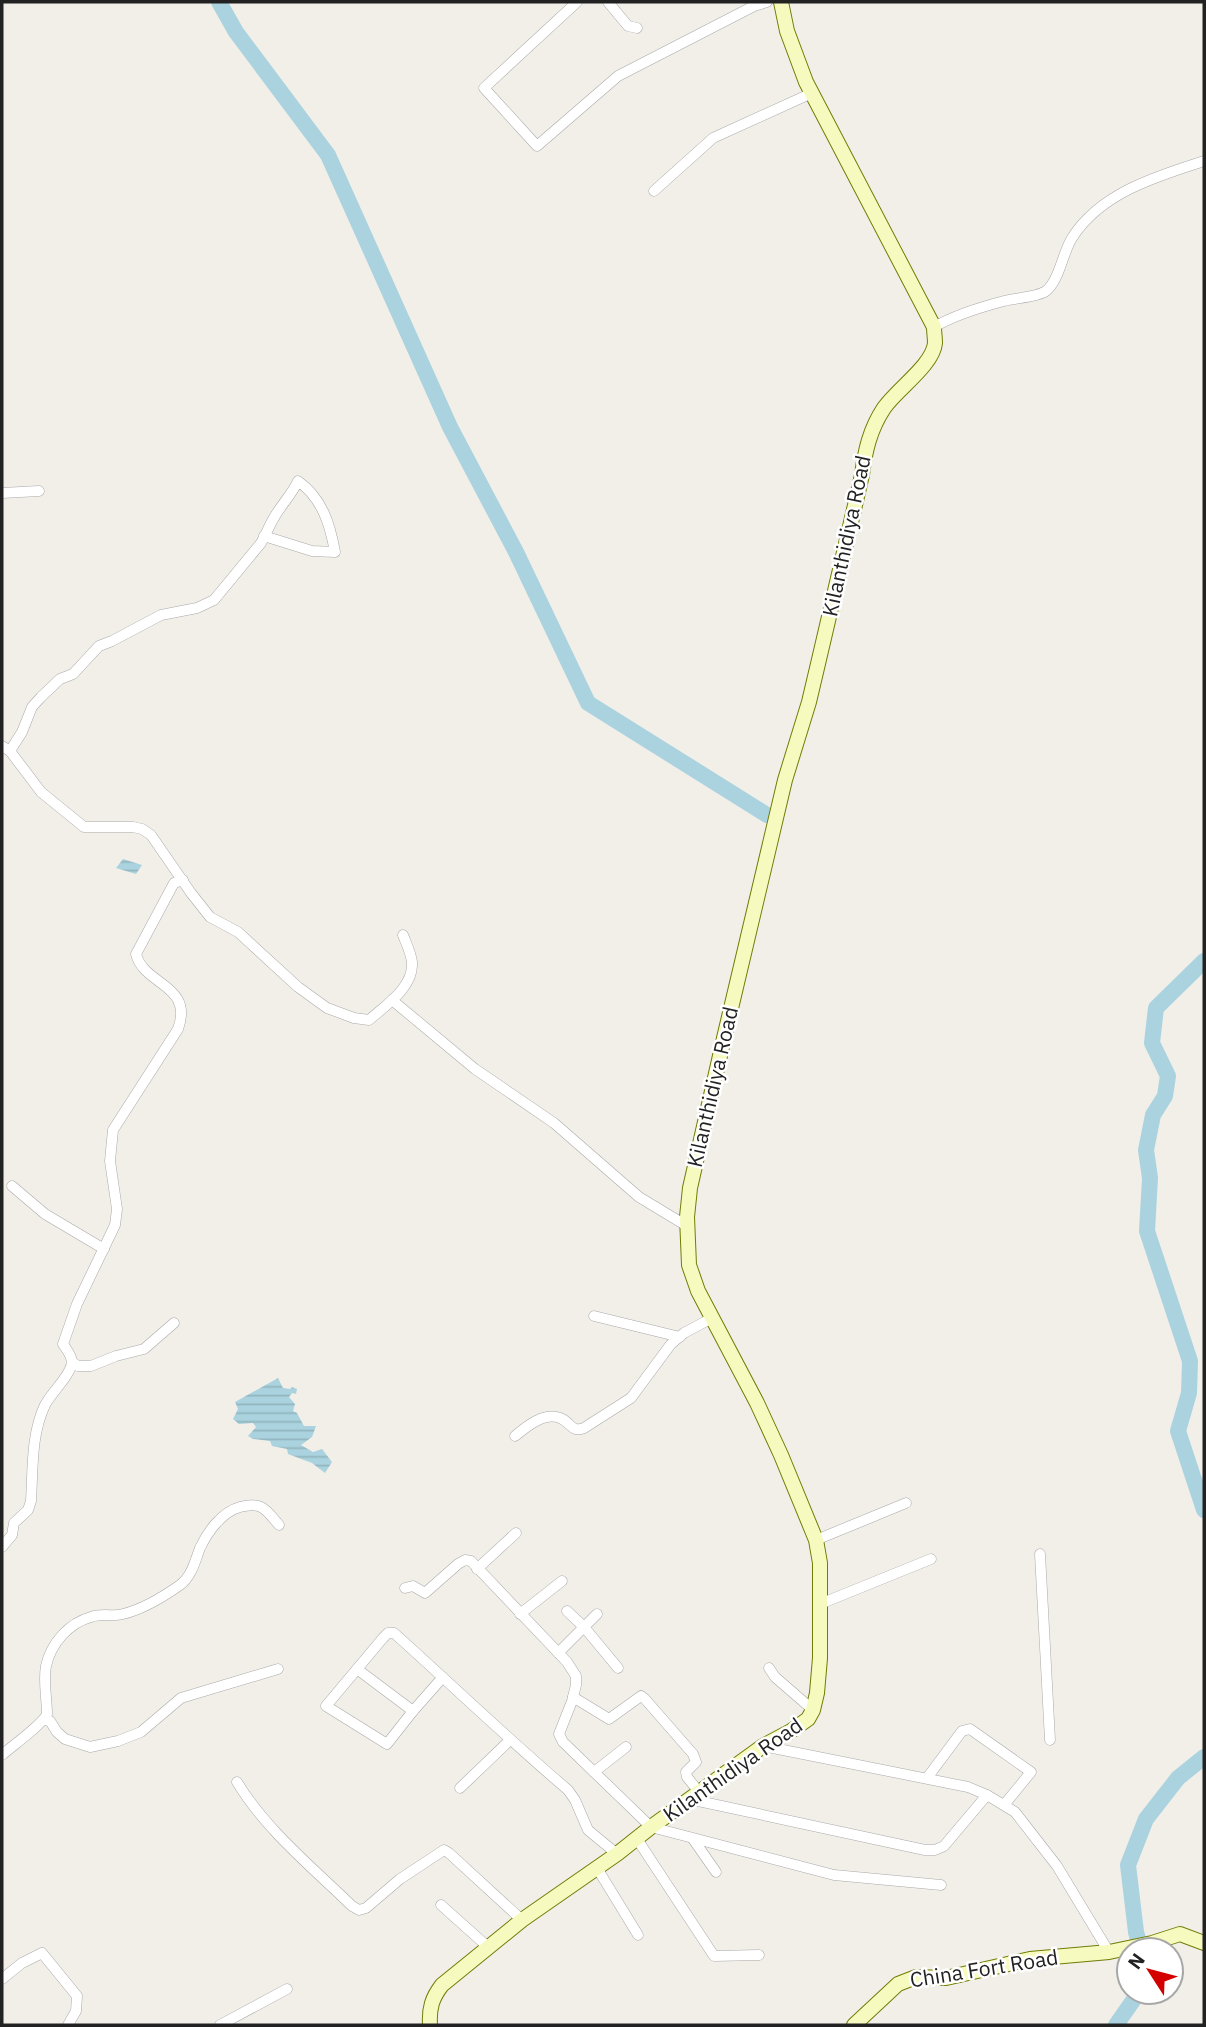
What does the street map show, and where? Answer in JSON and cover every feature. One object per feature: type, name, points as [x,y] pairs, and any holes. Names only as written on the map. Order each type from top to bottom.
[{"type":"street","points":[[577,2],[484,88],[537,146],[618,76],[742,12],[767,2]]},
{"type":"street","points":[[608,2],[628,26],[637,28]]},
{"type":"street","points":[[781,2],[806,82],[934,327],[990,306],[1044,292],[1052,282],[1073,236],[1095,213],[1110,201],[1142,184],[1204,161]]},
{"type":"street","points":[[654,191],[713,138],[812,93]]},
{"type":"street","name":"Kilanthidiya Road","points":[[430,2025],[430,2006],[442,1985],[522,1920],[763,1746],[808,1719],[813,1710],[820,1658],[820,1563],[816,1540],[782,1455],[698,1291],[690,1265],[687,1226],[690,1188],[785,780],[809,702],[862,475],[865,450],[883,410],[931,355],[935,344],[934,327]]},
{"type":"street","points":[[264,536],[312,551],[335,552],[330,526],[320,505],[299,481],[275,515],[264,536],[261,543],[214,600],[197,608],[161,615],[99,646],[73,674],[49,687],[32,707],[22,732],[6,749],[40,792],[84,827],[134,827],[151,835],[210,917],[238,932],[298,987],[327,1007],[354,1018],[369,1020],[392,1000],[410,980],[412,961],[403,934]]},
{"type":"street","points":[[2,493],[39,491]]},
{"type":"street","points":[[2,1546],[12,1535],[14,1523],[28,1510],[36,1435],[46,1404],[72,1362],[63,1345],[66,1334],[77,1304],[115,1225],[117,1209],[110,1161],[113,1130],[181,1019],[177,995],[140,965],[136,954],[174,883],[183,880]]},
{"type":"street","points":[[392,1000],[475,1069],[554,1123],[639,1197],[687,1226]]},
{"type":"street","points":[[12,1186],[45,1214],[104,1249]]},
{"type":"street","points":[[594,1316],[680,1337]]},
{"type":"street","points":[[515,1436],[529,1424],[549,1417],[559,1418],[573,1429],[584,1428],[631,1398],[657,1362],[680,1337],[712,1318]]},
{"type":"street","points":[[72,1362],[78,1366],[91,1366],[144,1349],[174,1323]]},
{"type":"street","points":[[2,1755],[45,1720],[46,1666],[56,1643],[69,1627],[90,1617],[121,1615],[154,1602],[182,1583],[196,1564],[200,1548],[214,1525],[230,1510],[253,1503],[262,1507],[279,1525]]},
{"type":"street","points":[[816,1540],[906,1503]]},
{"type":"street","points":[[477,1569],[516,1533]]},
{"type":"street","points":[[1040,1554],[1050,1740]]},
{"type":"street","points":[[820,1604],[931,1559]]},
{"type":"street","points":[[405,1588],[413,1586],[425,1593],[465,1560],[471,1562],[567,1662],[576,1676],[573,1696],[558,1734],[562,1742],[651,1827],[834,1875],[941,1885]]},
{"type":"street","points":[[520,1614],[562,1581]]},
{"type":"street","points":[[567,1611],[618,1668]]},
{"type":"street","points":[[558,1653],[597,1614]]},
{"type":"street","points":[[443,1677],[387,1744],[326,1706],[388,1633],[394,1633],[443,1677],[510,1740],[568,1790],[588,1830],[617,1854]]},
{"type":"street","points":[[769,1668],[775,1677],[813,1710]]},
{"type":"street","points":[[357,1669],[413,1711]]},
{"type":"street","points":[[45,1720],[50,1721],[65,1739],[90,1746],[118,1741],[142,1732],[181,1698],[278,1670]]},
{"type":"street","points":[[573,1696],[609,1719],[641,1696],[693,1754],[696,1762],[686,1772],[694,1796],[778,1820],[935,1850],[949,1841],[987,1795]]},
{"type":"street","points":[[927,1778],[962,1731],[970,1729],[1031,1772],[1004,1805]]},
{"type":"street","points":[[460,1788],[510,1740]]},
{"type":"street","points":[[763,1746],[968,1787],[1016,1812],[1058,1866],[1109,1952]]},
{"type":"street","points":[[594,1772],[625,1747]]},
{"type":"street","points":[[237,1782],[250,1804],[266,1822],[359,1910],[366,1908],[400,1879],[444,1850],[522,1920]]},
{"type":"street","points":[[637,1839],[715,1956],[759,1955]]},
{"type":"street","points":[[693,1839],[716,1872]]},
{"type":"street","points":[[597,1867],[638,1935]]},
{"type":"street","points":[[442,1905],[488,1948]]},
{"type":"street","name":"China Fort Road","points":[[854,2025],[898,1984],[916,1977],[946,1978],[1030,1959],[1109,1952],[1180,1934],[1204,1943]]},
{"type":"street","points":[[2,1979],[22,1963],[42,1953],[76,1996],[76,2011],[68,2025]]},
{"type":"street","points":[[220,2025],[287,1989]]},
{"type":"water","points":[[123,859],[142,865],[136,874],[116,868]]},
{"type":"water","points":[[278,1378],[283,1388],[297,1389],[296,1394],[292,1393],[289,1397],[295,1404],[293,1411],[304,1426],[316,1426],[312,1437],[301,1445],[313,1452],[322,1449],[332,1462],[325,1473],[312,1463],[288,1454],[287,1449],[272,1446],[270,1441],[253,1439],[248,1436],[256,1427],[253,1423],[239,1424],[233,1419],[238,1409],[235,1402]]},
{"type":"waterway","points":[[219,2],[236,32],[328,155],[450,427],[516,552],[588,703],[767,815]]},
{"type":"waterway","points":[[1204,961],[1156,1008],[1152,1043],[1168,1076],[1165,1096],[1153,1115],[1146,1150],[1150,1178],[1147,1231],[1190,1361],[1189,1393],[1178,1431],[1204,1510]]},
{"type":"waterway","points":[[1137,1936],[1128,1865],[1146,1819],[1178,1778],[1204,1757]]},
{"type":"waterway","points":[[1116,2025],[1129,2006]]}]
